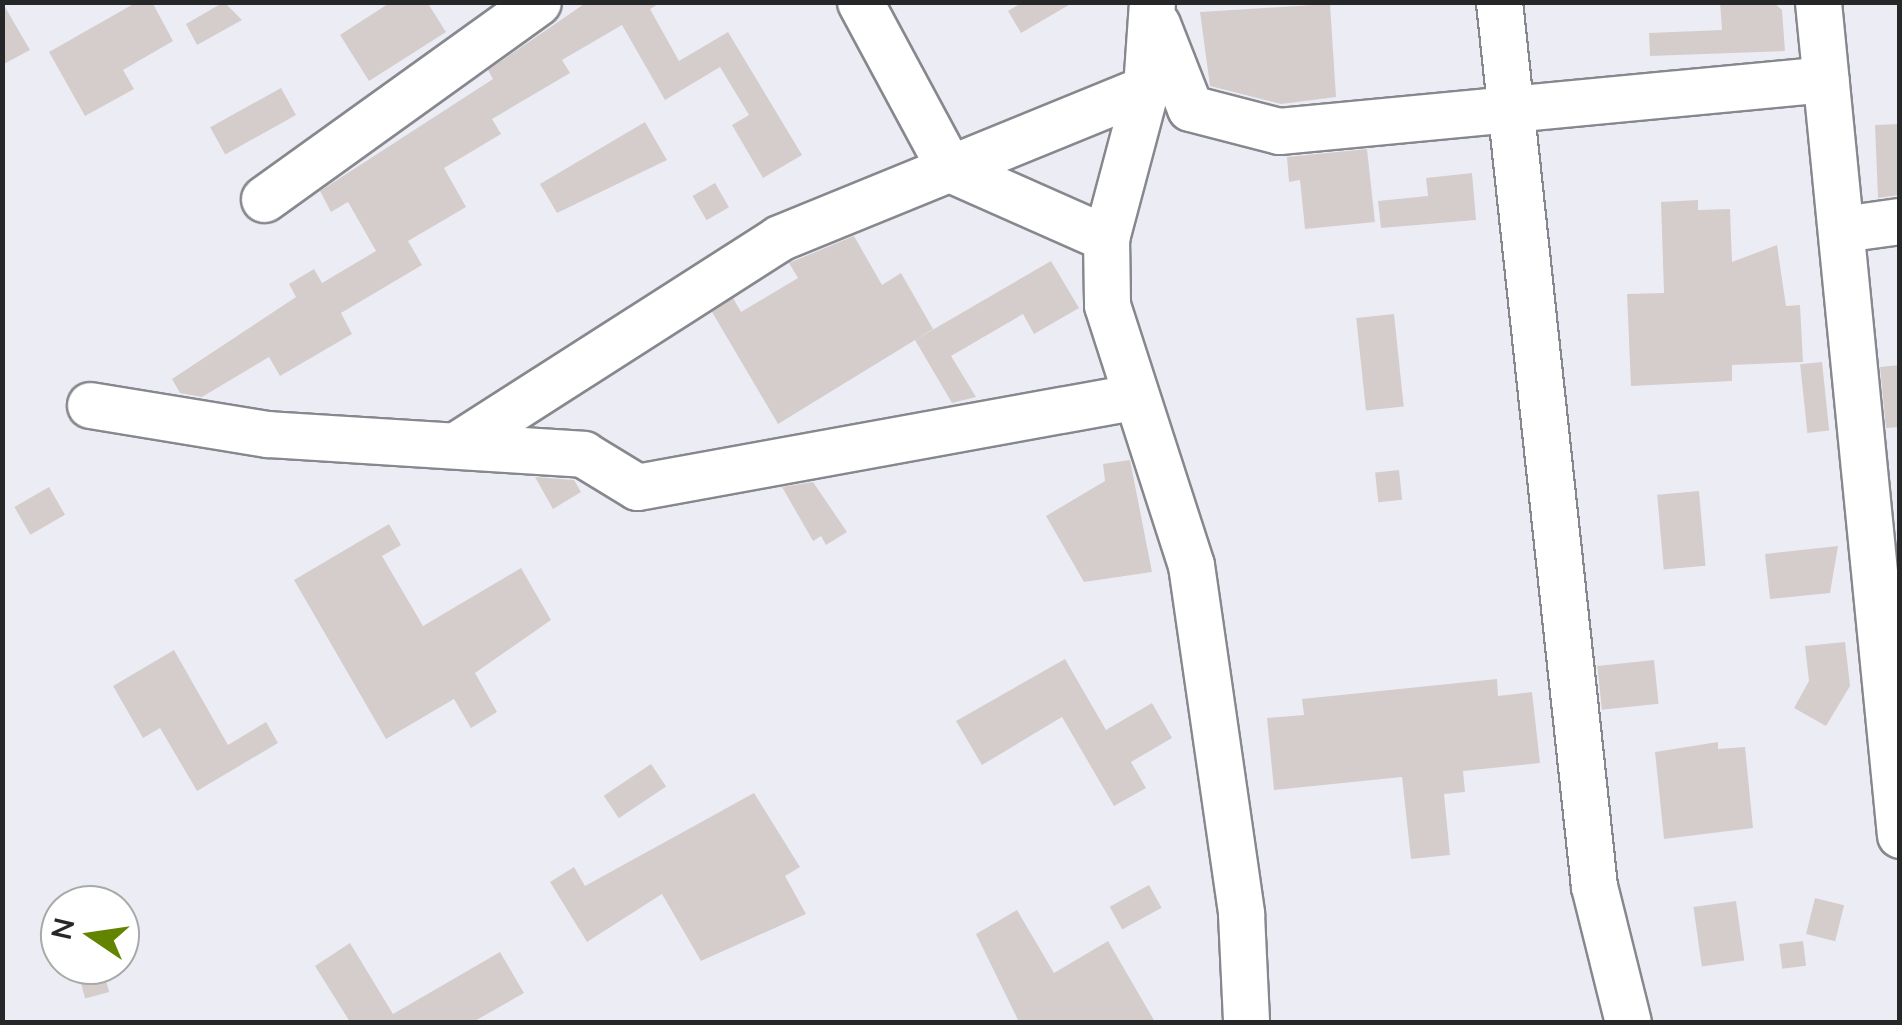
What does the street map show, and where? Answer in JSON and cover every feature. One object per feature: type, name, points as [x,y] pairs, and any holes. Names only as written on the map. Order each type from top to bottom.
[{"type":"street","points":[[264,199],[538,2]]},
{"type":"street","points":[[860,2],[950,170],[1106,238]]},
{"type":"street","points":[[1499,2],[1594,886],[1628,1022]]},
{"type":"street","points":[[1818,2],[1900,835]]},
{"type":"street","points":[[1152,8],[1190,108],[1279,132],[1826,79]]},
{"type":"street","points":[[1152,8],[1146,88],[1106,238],[1110,329],[1132,396],[1168,474],[1191,565],[1198,659],[1241,914],[1246,1022]]},
{"type":"street","points":[[459,443],[779,238],[1146,88]]},
{"type":"street","points":[[1842,229],[1900,221]]},
{"type":"street","points":[[90,404],[268,434],[459,443],[583,454],[637,487],[1132,396]]},
{"type":"building","points":[[2,2],[30,50],[2,65]]},
{"type":"building","points":[[137,2],[152,2],[173,41],[123,70],[134,89],[85,116],[49,52]]},
{"type":"building","points":[[224,2],[242,20],[197,45],[186,24]]},
{"type":"building","points":[[391,2],[427,2],[446,32],[369,81],[340,35]]},
{"type":"building","points":[[587,2],[661,2],[650,9],[679,61],[728,32],[802,155],[763,178],[732,125],[749,115],[720,67],[665,100],[622,25],[562,60],[570,73],[492,119],[501,134],[444,168],[466,207],[408,241],[422,265],[341,313],[352,334],[280,376],[269,357],[202,397],[180,393],[172,379],[296,297],[289,284],[314,269],[322,283],[376,251],[348,202],[331,212],[320,191],[493,79],[488,70]]},
{"type":"building","points":[[1023,2],[1074,2],[1021,33],[1008,11]]},
{"type":"building","points":[[1720,2],[1773,2],[1782,10],[1785,51],[1650,56],[1649,33],[1722,30]]},
{"type":"building","points":[[1330,4],[1336,97],[1281,104],[1210,86],[1200,12]]},
{"type":"building","points":[[281,88],[296,115],[225,154],[210,127]]},
{"type":"building","points":[[645,122],[667,160],[557,213],[540,184]]},
{"type":"building","points":[[1900,124],[1900,195],[1878,198],[1875,125]]},
{"type":"building","points":[[1367,149],[1375,222],[1305,229],[1300,180],[1289,182],[1287,157]]},
{"type":"building","points":[[1472,173],[1476,220],[1381,228],[1378,201],[1428,196],[1426,178]]},
{"type":"building","points":[[715,183],[729,207],[706,220],[692,196]]},
{"type":"building","points":[[1698,200],[1698,210],[1730,209],[1732,262],[1777,245],[1786,306],[1800,305],[1803,362],[1732,365],[1732,381],[1631,386],[1627,294],[1664,293],[1661,202]]},
{"type":"building","points":[[854,236],[882,285],[901,273],[933,329],[778,424],[712,312],[733,298],[741,312],[798,278],[789,263]]},
{"type":"building","points":[[1051,261],[1079,308],[1034,334],[1023,314],[951,356],[976,397],[952,403],[915,340]]},
{"type":"building","points":[[1394,314],[1404,406],[1366,410],[1356,318]]},
{"type":"building","points":[[1822,362],[1829,431],[1807,433],[1800,364]]},
{"type":"building","points":[[1900,365],[1900,427],[1886,428],[1880,367]]},
{"type":"building","points":[[1130,460],[1152,572],[1084,582],[1046,516],[1105,481],[1103,464]]},
{"type":"building","points":[[1399,470],[1402,500],[1378,502],[1375,473]]},
{"type":"building","points":[[535,477],[574,480],[581,492],[553,509]]},
{"type":"building","points":[[813,482],[847,532],[826,545],[821,536],[813,541],[782,487]]},
{"type":"building","points":[[49,487],[65,515],[30,535],[14,507]]},
{"type":"building","points":[[1699,491],[1706,566],[1664,569],[1657,495]]},
{"type":"building","points":[[389,524],[401,545],[382,556],[423,626],[521,568],[551,620],[475,673],[497,712],[471,728],[454,699],[386,739],[294,580]]},
{"type":"building","points":[[1838,546],[1830,593],[1770,599],[1765,554]]},
{"type":"building","points":[[1845,642],[1850,686],[1826,726],[1794,708],[1809,681],[1805,646]]},
{"type":"building","points":[[174,650],[228,745],[266,722],[278,743],[197,791],[160,728],[143,738],[113,686]]},
{"type":"building","points":[[1065,659],[1106,730],[1152,703],[1172,738],[1131,762],[1146,788],[1114,806],[1062,717],[982,765],[956,721]]},
{"type":"building","points":[[1654,660],[1659,704],[1602,710],[1597,666]]},
{"type":"building","points":[[1497,679],[1498,696],[1532,692],[1540,763],[1463,771],[1465,792],[1444,794],[1450,855],[1411,859],[1402,777],[1274,790],[1267,718],[1304,715],[1302,699]]},
{"type":"building","points":[[1718,742],[1718,749],[1745,747],[1753,828],[1664,839],[1655,752]]},
{"type":"building","points":[[651,764],[666,786],[619,818],[604,796]]},
{"type":"building","points":[[754,793],[800,867],[785,876],[806,914],[701,961],[662,894],[587,942],[550,882],[574,867],[585,886]]},
{"type":"building","points":[[1149,885],[1162,908],[1122,930],[1110,907]]},
{"type":"building","points":[[1815,898],[1844,905],[1835,941],[1806,934]]},
{"type":"building","points":[[1736,901],[1744,960],[1702,966],[1693,907]]},
{"type":"building","points":[[1017,910],[1054,973],[1108,941],[1155,1022],[1019,1022],[976,934]]},
{"type":"building","points":[[1803,941],[1806,966],[1782,969],[1779,944]]},
{"type":"building","points":[[350,943],[393,1014],[500,952],[524,993],[473,1022],[350,1022],[315,966]]},
{"type":"building","points":[[81,985],[107,985],[109,992],[85,999]]}]
